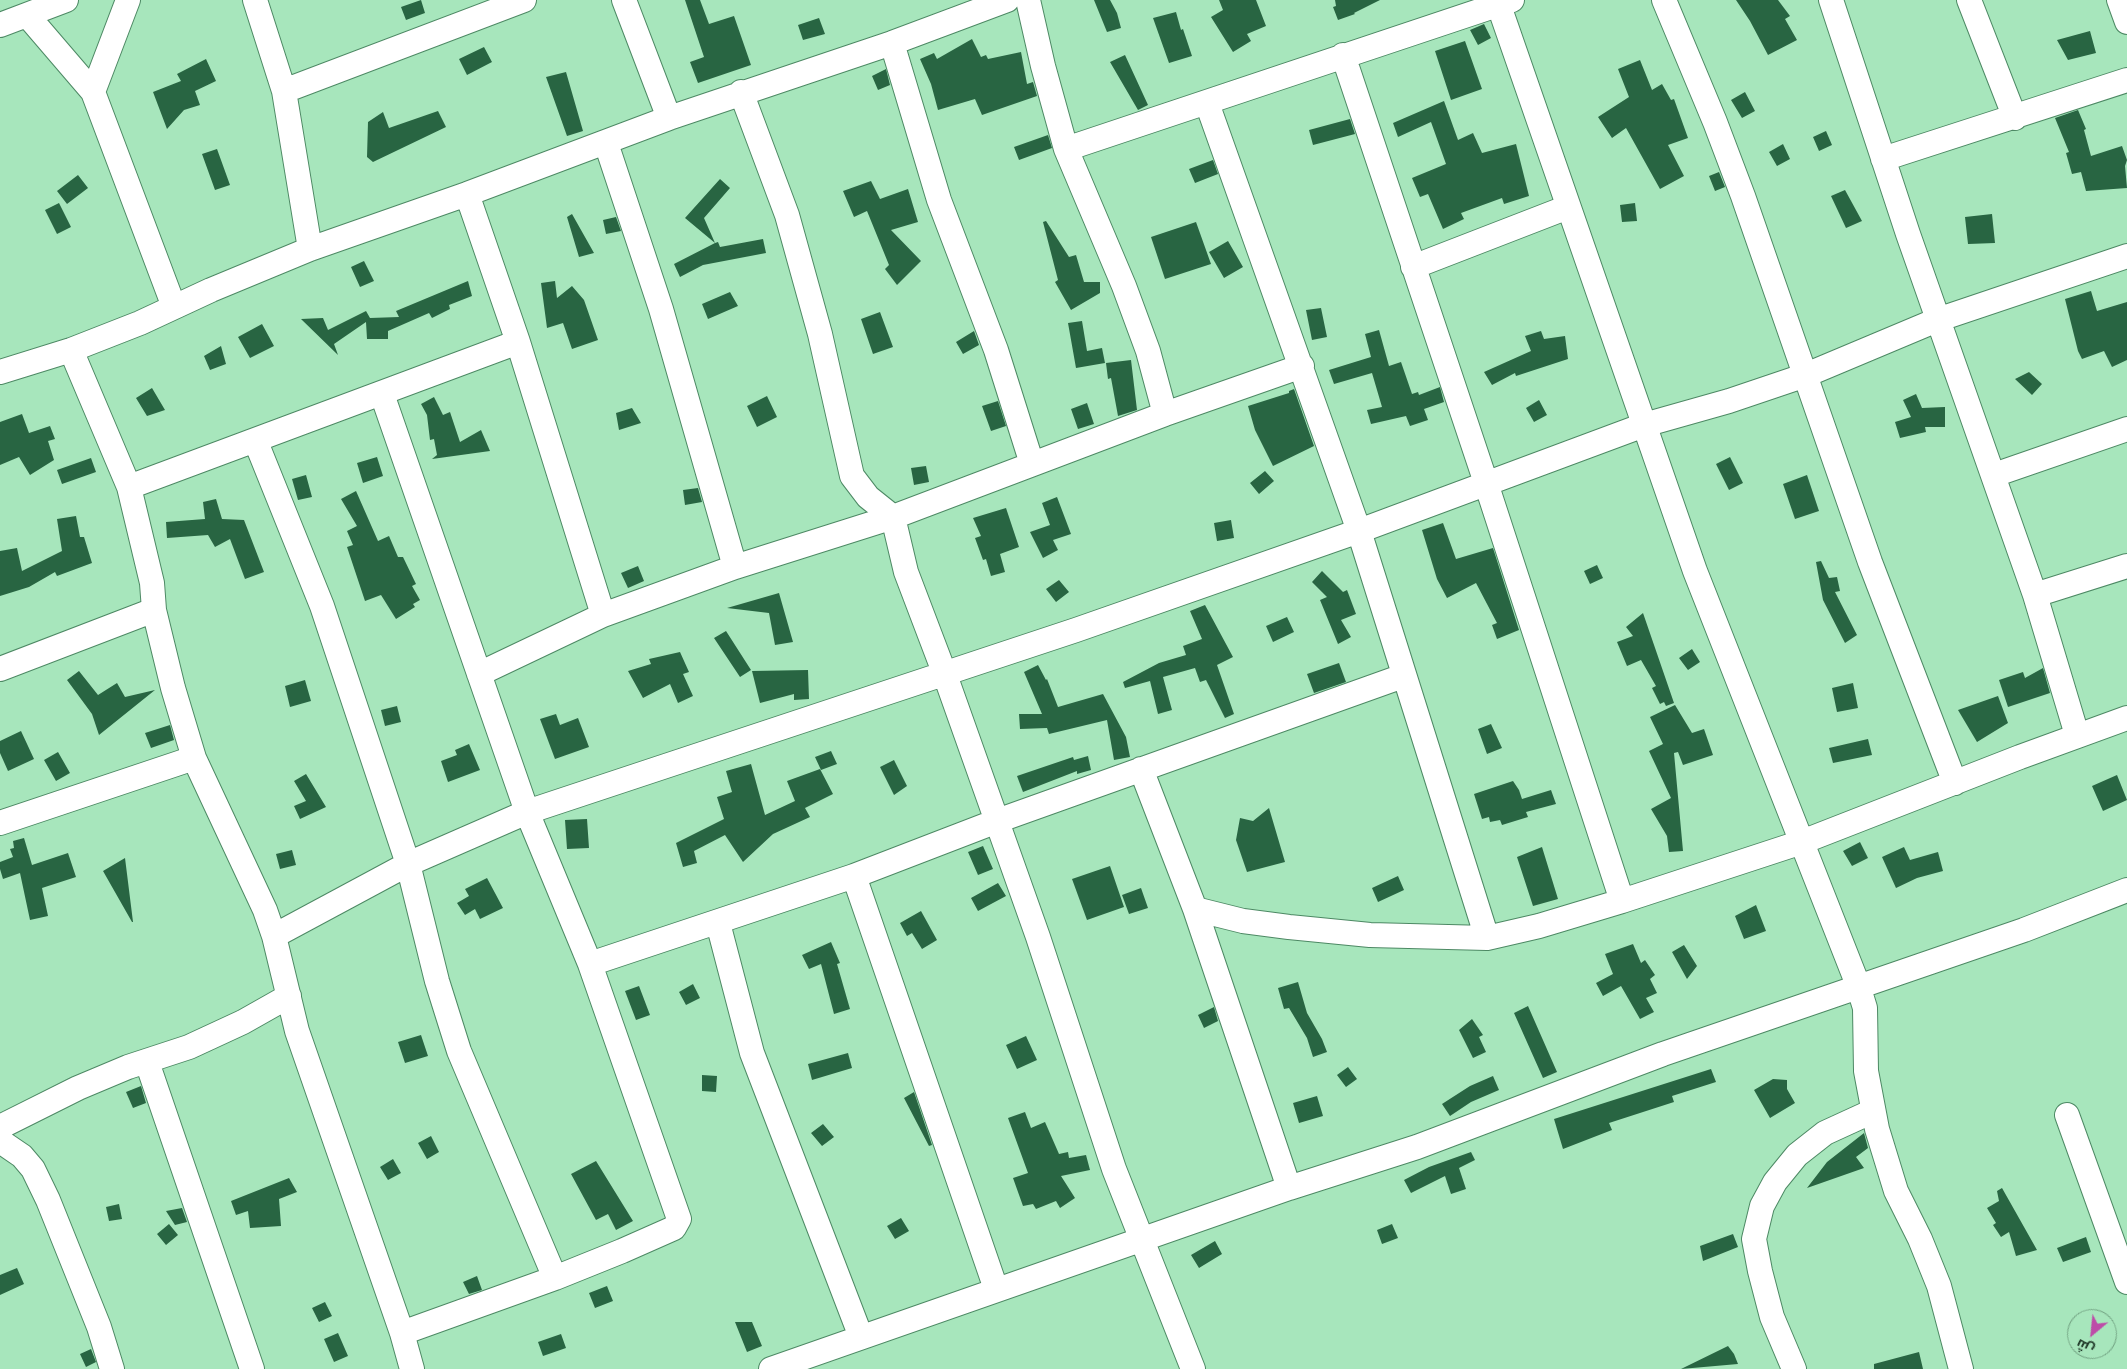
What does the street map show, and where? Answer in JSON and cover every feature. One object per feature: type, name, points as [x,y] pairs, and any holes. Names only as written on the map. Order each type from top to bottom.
[{"type":"street","points":[[0,25],[66,0]]},
{"type":"street","points":[[94,92],[128,0]]},
{"type":"street","points":[[255,0],[284,91],[310,249]]},
{"type":"street","points":[[284,91],[524,0]]},
{"type":"street","points":[[624,0],[669,118]]},
{"type":"street","points":[[1,366],[71,350],[310,249],[467,194],[741,92],[892,43],[1007,0]]},
{"type":"street","points":[[1028,0],[1043,66],[1066,149],[1124,286],[1148,351],[1165,414]]},
{"type":"street","points":[[1664,0],[1716,122],[1870,562],[1955,783]]},
{"type":"street","points":[[1832,0],[1937,320],[1994,475],[2035,595],[2077,735]]},
{"type":"street","points":[[1969,0],[2015,118]]},
{"type":"street","points":[[2119,0],[2127,22]]},
{"type":"street","points":[[1066,149],[1503,2],[1568,207],[1695,571],[1858,985],[1864,1008],[1866,1071],[1873,1110],[1896,1191],[1920,1239],[1939,1286],[1961,1369]]},
{"type":"street","points":[[27,15],[94,92],[174,307]]},
{"type":"street","points":[[892,43],[939,200],[996,350],[1032,464]]},
{"type":"street","points":[[1343,56],[1412,267],[1486,483],[1622,901]]},
{"type":"street","points":[[1883,159],[2015,118],[2127,80]]},
{"type":"street","points":[[741,92],[787,215],[820,334],[852,476],[868,497],[893,517],[906,572],[997,821],[1114,1169],[1193,1369]]},
{"type":"street","points":[[1207,103],[1302,366],[1359,531],[1403,676],[1487,938]]},
{"type":"street","points":[[606,143],[661,309],[735,567]]},
{"type":"street","points":[[467,194],[518,342],[603,615]]},
{"type":"street","points":[[1412,267],[1568,207]]},
{"type":"street","points":[[274,936],[408,864],[526,812],[735,744],[944,672],[1076,630],[1359,531],[1644,424],[1729,401],[1806,375],[1937,320],[2127,256]]},
{"type":"street","points":[[129,487],[256,442],[518,342]]},
{"type":"street","points":[[71,350],[129,487],[152,583],[154,610],[173,688],[194,758],[251,876],[274,936],[297,1031],[402,1333],[412,1369]]},
{"type":"street","points":[[479,674],[603,615],[735,567],[893,517],[1165,414],[1302,366]]},
{"type":"street","points":[[382,394],[526,812],[590,964],[679,1219],[674,1228],[555,1278],[402,1333]]},
{"type":"street","points":[[1994,475],[2127,429]]},
{"type":"street","points":[[256,442],[322,606],[408,864],[437,981],[459,1051],[555,1278]]},
{"type":"street","points":[[2035,595],[2127,566]]},
{"type":"street","points":[[0,669],[154,610]]},
{"type":"street","points":[[590,964],[718,923],[854,876],[997,821],[1403,676]]},
{"type":"street","points":[[1195,909],[1243,921],[1289,927],[1370,934],[1487,938],[1539,926],[1622,901],[1802,842],[2077,735],[2127,718]]},
{"type":"street","points":[[0,822],[194,758]]},
{"type":"street","points":[[1141,769],[1195,909],[1289,1188]]},
{"type":"street","points":[[854,876],[996,1290]]},
{"type":"street","points":[[771,1369],[1289,1188],[1417,1147],[1663,1054],[1858,985],[2024,930],[2127,890]]},
{"type":"street","points":[[718,923],[752,1053],[861,1337]]},
{"type":"street","points":[[0,1127],[78,1088],[128,1067],[189,1048],[243,1022],[289,996]]},
{"type":"street","points":[[147,1062],[252,1369]]},
{"type":"street","points":[[1794,1369],[1772,1318],[1760,1271],[1754,1238],[1762,1206],[1775,1182],[1797,1155],[1825,1133],[1873,1110]]},
{"type":"street","points":[[2067,1116],[2127,1282]]},
{"type":"street","points":[[0,1141],[22,1156],[33,1169],[48,1200],[98,1327],[112,1369]]},
{"type":"building","points":[[421,0],[425,13],[406,20],[401,7]]},
{"type":"building","points":[[685,0],[700,0],[709,24],[734,16],[751,65],[698,83],[690,62],[704,57]]},
{"type":"building","points":[[1094,0],[1110,0],[1117,13],[1121,28],[1107,32]]},
{"type":"building","points":[[1219,0],[1256,0],[1266,26],[1247,34],[1251,41],[1233,52],[1211,17],[1223,10]]},
{"type":"building","points":[[1335,0],[1380,0],[1355,14],[1338,20],[1333,7],[1336,6]]},
{"type":"building","points":[[1736,0],[1778,0],[1790,16],[1785,19],[1797,40],[1768,55],[1750,21]]},
{"type":"building","points":[[1176,12],[1192,56],[1169,63],[1153,18]]},
{"type":"building","points":[[819,18],[825,34],[803,40],[798,25]]},
{"type":"building","points":[[1484,24],[1491,38],[1478,45],[1470,30]]},
{"type":"building","points":[[2090,31],[2096,53],[2068,60],[2057,40]]},
{"type":"building","points":[[972,39],[981,57],[986,55],[988,59],[1021,52],[1027,84],[1033,82],[1037,96],[982,115],[975,99],[938,110],[931,84],[920,59],[934,53],[937,59]]},
{"type":"building","points":[[1465,41],[1482,89],[1451,100],[1435,51]]},
{"type":"building","points":[[484,47],[492,62],[467,75],[459,59]]},
{"type":"building","points":[[1125,55],[1148,105],[1138,110],[1110,62]]},
{"type":"building","points":[[206,59],[216,81],[195,91],[200,105],[184,110],[167,129],[153,92],[181,81],[177,74]]},
{"type":"building","points":[[1640,60],[1652,90],[1662,84],[1671,100],[1674,99],[1688,138],[1668,145],[1684,176],[1660,189],[1626,128],[1612,138],[1598,117],[1629,97],[1618,69]]},
{"type":"building","points":[[886,69],[890,85],[878,90],[872,76]]},
{"type":"building","points":[[566,72],[583,131],[567,136],[546,77]]},
{"type":"building","points":[[1745,92],[1755,111],[1742,118],[1731,100]]},
{"type":"building","points":[[1444,101],[1458,140],[1473,133],[1482,153],[1516,144],[1529,196],[1504,204],[1502,198],[1461,213],[1464,219],[1443,229],[1428,194],[1420,197],[1412,178],[1446,164],[1431,122],[1398,137],[1393,123]]},
{"type":"building","points":[[2078,110],[2086,129],[2084,130],[2091,156],[2122,146],[2127,160],[2125,166],[2127,188],[2086,191],[2081,172],[2072,174],[2066,153],[2069,152],[2055,118]]},
{"type":"building","points":[[438,111],[446,127],[373,162],[367,157],[368,122],[383,112],[389,128]]},
{"type":"building","points":[[1350,119],[1355,134],[1313,145],[1309,130]]},
{"type":"building","points":[[1826,131],[1832,145],[1819,151],[1813,137]]},
{"type":"building","points":[[1048,135],[1052,148],[1019,160],[1014,147]]},
{"type":"building","points":[[1783,144],[1790,159],[1777,166],[1769,152]]},
{"type":"building","points":[[217,149],[230,185],[215,190],[202,154]]},
{"type":"building","points":[[1213,160],[1218,174],[1195,183],[1189,169]]},
{"type":"building","points":[[1719,172],[1725,187],[1715,191],[1709,176]]},
{"type":"building","points":[[78,175],[88,188],[67,204],[57,191]]},
{"type":"building","points":[[720,179],[730,188],[704,218],[715,243],[685,218]]},
{"type":"building","points":[[871,181],[880,199],[908,189],[918,222],[891,230],[921,261],[897,285],[885,269],[889,265],[867,211],[854,217],[843,191]]},
{"type":"building","points":[[1845,190],[1862,221],[1846,228],[1831,196]]},
{"type":"building","points":[[59,203],[71,227],[57,234],[45,210]]},
{"type":"building","points":[[1635,203],[1637,221],[1622,222],[1620,205]]},
{"type":"building","points":[[572,214],[594,253],[579,257],[567,217]]},
{"type":"building","points":[[1992,214],[1995,243],[1968,244],[1965,217]]},
{"type":"building","points":[[616,217],[621,231],[606,234],[603,220]]},
{"type":"building","points":[[1046,221],[1069,257],[1076,255],[1084,282],[1100,282],[1100,293],[1071,310],[1055,282],[1058,280],[1043,222]]},
{"type":"building","points":[[1196,222],[1211,264],[1165,279],[1151,237]]},
{"type":"building","points":[[763,239],[766,253],[703,265],[680,277],[674,264],[718,242],[720,247]]},
{"type":"building","points":[[1228,241],[1243,267],[1224,278],[1209,252]]},
{"type":"building","points":[[364,261],[374,281],[360,287],[351,267]]},
{"type":"building","points":[[468,281],[472,296],[449,305],[450,309],[432,318],[429,313],[388,331],[388,339],[367,339],[366,322],[334,344],[338,355],[301,319],[323,318],[328,330],[366,311],[370,318],[399,317],[396,311]]},
{"type":"building","points":[[555,281],[557,298],[572,286],[584,300],[598,340],[572,349],[563,323],[547,328],[541,283]]},
{"type":"building","points":[[2091,291],[2097,311],[2127,302],[2127,360],[2112,367],[2104,351],[2082,359],[2078,351],[2065,299]]},
{"type":"building","points":[[730,292],[738,306],[708,319],[702,304]]},
{"type":"building","points":[[1321,308],[1327,337],[1312,340],[1306,310]]},
{"type":"building","points":[[880,312],[893,347],[873,354],[861,319]]},
{"type":"building","points":[[1082,321],[1087,351],[1102,348],[1105,363],[1076,368],[1068,323]]},
{"type":"building","points":[[262,324],[274,346],[250,358],[238,337]]},
{"type":"building","points":[[1379,330],[1389,366],[1401,362],[1412,394],[1418,392],[1419,395],[1440,387],[1444,402],[1424,409],[1428,420],[1410,426],[1406,416],[1371,424],[1367,410],[1382,407],[1372,373],[1334,384],[1329,370],[1371,357],[1365,334]]},
{"type":"building","points":[[974,331],[979,345],[963,354],[956,342]]},
{"type":"building","points":[[1541,331],[1544,339],[1565,336],[1568,359],[1516,376],[1515,373],[1492,385],[1484,372],[1531,351],[1525,336]]},
{"type":"building","points":[[221,346],[226,364],[210,370],[204,356]]},
{"type":"building","points":[[1131,360],[1137,410],[1118,416],[1111,378],[1108,379],[1106,363]]},
{"type":"building","points":[[2029,372],[2042,384],[2032,395],[2015,379]]},
{"type":"building","points":[[152,388],[165,410],[147,416],[136,398]]},
{"type":"building","points":[[1294,389],[1314,446],[1273,466],[1255,430],[1248,406],[1289,393],[1289,391]]},
{"type":"building","points":[[1916,394],[1922,408],[1945,407],[1945,427],[1925,427],[1926,432],[1900,438],[1895,422],[1911,417],[1903,400]]},
{"type":"building","points":[[767,396],[777,417],[757,427],[747,406]]},
{"type":"building","points":[[434,397],[443,415],[450,412],[460,442],[481,430],[490,451],[432,459],[437,455],[434,439],[430,440],[427,415],[421,404]]},
{"type":"building","points":[[1539,400],[1547,415],[1534,422],[1526,408]]},
{"type":"building","points":[[998,401],[1006,426],[991,431],[982,406]]},
{"type":"building","points":[[1087,403],[1094,424],[1078,429],[1071,409]]},
{"type":"building","points":[[632,408],[641,423],[619,430],[616,413]]},
{"type":"building","points":[[22,414],[29,433],[50,426],[55,439],[48,441],[54,460],[30,475],[19,457],[0,465],[0,422]]},
{"type":"building","points":[[377,457],[383,476],[363,483],[357,463]]},
{"type":"building","points":[[1730,457],[1743,483],[1729,490],[1716,464]]},
{"type":"building","points":[[91,458],[96,472],[62,484],[57,470]]},
{"type":"building","points":[[926,466],[929,482],[914,485],[911,468]]},
{"type":"building","points":[[1265,471],[1274,481],[1259,494],[1250,483]]},
{"type":"building","points":[[306,475],[312,497],[298,500],[292,479]]},
{"type":"building","points":[[1807,475],[1819,511],[1795,519],[1783,484]]},
{"type":"building","points":[[698,488],[702,502],[685,505],[683,490]]},
{"type":"building","points":[[356,491],[378,541],[389,536],[398,557],[403,557],[416,584],[412,586],[420,600],[413,604],[415,607],[396,619],[381,595],[365,601],[347,547],[353,545],[347,531],[357,526],[341,499]]},
{"type":"building","points":[[1057,497],[1071,534],[1053,540],[1058,550],[1043,558],[1030,532],[1050,525],[1042,503]]},
{"type":"building","points":[[216,499],[222,519],[244,520],[264,572],[245,579],[230,539],[215,547],[208,535],[167,538],[166,522],[205,519],[203,502]]},
{"type":"building","points":[[1006,508],[1019,547],[1000,554],[1005,572],[991,576],[986,559],[983,560],[975,538],[981,536],[973,518]]},
{"type":"building","points":[[76,516],[80,537],[84,537],[92,563],[57,576],[55,572],[29,587],[0,596],[0,551],[17,548],[22,571],[62,551],[57,519]]},
{"type":"building","points":[[1231,520],[1234,538],[1217,541],[1214,523]]},
{"type":"building","points":[[1443,523],[1456,559],[1493,548],[1519,630],[1497,639],[1492,625],[1497,623],[1476,583],[1447,598],[1437,579],[1422,530]]},
{"type":"building","points":[[1821,561],[1829,578],[1837,577],[1840,591],[1835,592],[1857,635],[1845,643],[1823,600],[1816,562]]},
{"type":"building","points":[[1597,565],[1603,578],[1590,584],[1584,571]]},
{"type":"building","points":[[638,566],[644,581],[628,588],[621,573]]},
{"type":"building","points":[[1322,571],[1343,592],[1347,590],[1356,614],[1341,620],[1351,637],[1338,644],[1320,600],[1327,597],[1312,582]]},
{"type":"building","points":[[1059,580],[1069,592],[1056,602],[1046,589]]},
{"type":"building","points":[[779,593],[793,642],[775,645],[769,613],[727,608]]},
{"type":"building","points":[[1205,605],[1233,657],[1217,665],[1234,714],[1225,718],[1206,680],[1200,682],[1195,668],[1163,677],[1172,710],[1158,714],[1150,681],[1125,688],[1123,682],[1159,663],[1186,655],[1183,646],[1202,639],[1190,611]]},
{"type":"building","points":[[1643,613],[1674,703],[1666,706],[1664,702],[1660,704],[1652,688],[1656,686],[1641,660],[1627,666],[1617,642],[1633,636],[1626,627]]},
{"type":"building","points":[[1287,617],[1294,632],[1273,642],[1266,626]]},
{"type":"building","points":[[726,631],[751,670],[740,677],[714,638]]},
{"type":"building","points":[[1692,649],[1700,662],[1688,670],[1679,658]]},
{"type":"building","points":[[680,652],[689,672],[683,674],[693,696],[678,703],[670,684],[643,698],[628,671],[651,664],[649,659]]},
{"type":"building","points":[[1339,663],[1346,682],[1314,693],[1307,674]]},
{"type":"building","points":[[1038,665],[1047,679],[1058,707],[1103,694],[1126,737],[1130,757],[1114,760],[1107,720],[1049,734],[1047,728],[1020,729],[1019,714],[1042,714],[1024,672]]},
{"type":"building","points":[[2043,668],[2050,693],[2008,707],[1999,680],[2023,672],[2025,678]]},
{"type":"building","points":[[808,670],[809,699],[794,700],[794,694],[760,703],[752,671]]},
{"type":"building","points":[[79,671],[98,695],[117,683],[125,697],[155,690],[99,735],[92,714],[67,680]]},
{"type":"building","points":[[305,680],[311,701],[290,707],[285,686]]},
{"type":"building","points":[[1853,683],[1858,708],[1837,712],[1832,688]]},
{"type":"building","points":[[1998,696],[2008,723],[1977,742],[1958,710]]},
{"type":"building","points":[[1675,705],[1692,733],[1704,729],[1713,755],[1683,765],[1678,752],[1674,753],[1683,851],[1669,852],[1667,836],[1651,809],[1671,798],[1649,751],[1663,744],[1650,717]]},
{"type":"building","points":[[397,706],[401,722],[385,726],[381,710]]},
{"type":"building","points":[[556,714],[560,725],[578,718],[589,747],[555,759],[540,719]]},
{"type":"building","points":[[1491,724],[1502,748],[1487,754],[1478,729]]},
{"type":"building","points":[[170,725],[174,740],[151,748],[145,733]]},
{"type":"building","points":[[21,731],[34,759],[8,771],[0,753],[0,741]]},
{"type":"building","points":[[1868,739],[1872,755],[1833,763],[1829,748]]},
{"type":"building","points":[[469,744],[480,770],[448,782],[441,761],[457,755],[455,750]]},
{"type":"building","points":[[831,751],[837,764],[821,770],[815,757]]},
{"type":"building","points":[[58,752],[70,773],[56,781],[44,760]]},
{"type":"building","points":[[1088,756],[1091,770],[1077,774],[1077,771],[1023,792],[1017,776],[1073,757],[1074,760]]},
{"type":"building","points":[[894,760],[907,786],[894,795],[880,767]]},
{"type":"building","points":[[751,764],[765,815],[795,801],[787,781],[820,769],[833,794],[805,808],[810,817],[773,834],[743,862],[725,835],[694,851],[697,863],[683,867],[676,843],[724,819],[717,797],[732,792],[726,771]]},
{"type":"building","points":[[306,774],[326,807],[300,819],[294,806],[306,801],[294,781]]},
{"type":"building","points":[[2117,775],[2127,800],[2103,811],[2092,786]]},
{"type":"building","points":[[1513,781],[1522,799],[1551,790],[1556,804],[1526,812],[1528,817],[1502,825],[1500,820],[1490,822],[1489,817],[1482,819],[1474,794]]},
{"type":"building","points":[[1269,808],[1285,862],[1247,872],[1236,840],[1240,818],[1253,821]]},
{"type":"building","points":[[587,819],[589,848],[567,849],[565,820]]},
{"type":"building","points":[[24,838],[32,865],[68,853],[76,877],[42,888],[48,916],[30,920],[20,873],[3,879],[0,869],[0,862],[13,857],[10,849],[14,848],[13,841]]},
{"type":"building","points":[[1860,842],[1868,858],[1852,866],[1843,851]]},
{"type":"building","points":[[983,846],[993,869],[978,875],[968,852]]},
{"type":"building","points":[[1542,847],[1558,899],[1533,906],[1517,857]]},
{"type":"building","points":[[1904,847],[1910,860],[1938,852],[1943,871],[1917,878],[1896,888],[1882,857]]},
{"type":"building","points":[[292,850],[296,865],[280,869],[276,854]]},
{"type":"building","points":[[125,858],[133,922],[103,871]]},
{"type":"building","points":[[1110,866],[1124,907],[1087,920],[1072,879]]},
{"type":"building","points":[[1398,876],[1404,890],[1378,902],[1372,888]]},
{"type":"building","points":[[487,878],[503,908],[480,919],[475,909],[465,915],[457,903],[469,896],[465,889]]},
{"type":"building","points":[[998,883],[1006,896],[978,911],[971,898]]},
{"type":"building","points":[[1141,888],[1148,908],[1129,914],[1122,895]]},
{"type":"building","points":[[1756,905],[1766,931],[1744,939],[1735,916]]},
{"type":"building","points":[[921,911],[937,940],[922,949],[912,933],[907,936],[900,923]]},
{"type":"building","points":[[831,942],[840,963],[837,964],[850,1009],[834,1014],[821,964],[809,969],[802,955]]},
{"type":"building","points":[[1633,944],[1641,963],[1645,960],[1655,975],[1650,979],[1657,993],[1646,998],[1654,1012],[1640,1019],[1621,986],[1603,996],[1596,983],[1613,974],[1605,954]]},
{"type":"building","points":[[1684,945],[1697,966],[1687,979],[1672,952]]},
{"type":"building","points":[[1298,982],[1307,1013],[1327,1052],[1313,1057],[1307,1038],[1289,1008],[1284,1009],[1278,988]]},
{"type":"building","points":[[693,984],[700,998],[686,1005],[679,992]]},
{"type":"building","points":[[639,986],[650,1015],[636,1020],[625,991]]},
{"type":"building","points":[[1528,1006],[1557,1072],[1543,1078],[1514,1013]]},
{"type":"building","points":[[1214,1007],[1218,1021],[1204,1028],[1198,1015]]},
{"type":"building","points":[[1472,1019],[1483,1035],[1479,1037],[1486,1052],[1473,1058],[1459,1030]]},
{"type":"building","points":[[421,1035],[428,1056],[405,1063],[398,1042]]},
{"type":"building","points":[[1026,1036],[1037,1060],[1017,1069],[1006,1045]]},
{"type":"building","points":[[848,1053],[852,1068],[812,1080],[808,1064]]},
{"type":"building","points":[[1348,1067],[1357,1079],[1346,1087],[1337,1075]]},
{"type":"building","points":[[1711,1069],[1716,1082],[1672,1096],[1674,1102],[1609,1123],[1612,1130],[1563,1149],[1554,1119]]},
{"type":"building","points":[[702,1075],[717,1076],[716,1092],[702,1091]]},
{"type":"building","points":[[1493,1076],[1499,1090],[1471,1102],[1450,1116],[1442,1104],[1470,1086]]},
{"type":"building","points":[[1773,1079],[1787,1080],[1787,1089],[1795,1103],[1770,1118],[1754,1090]]},
{"type":"building","points":[[141,1086],[146,1103],[133,1108],[126,1092]]},
{"type":"building","points":[[914,1092],[932,1145],[929,1146],[904,1098]]},
{"type":"building","points":[[1317,1096],[1323,1116],[1299,1123],[1293,1103]]},
{"type":"building","points":[[1025,1112],[1031,1128],[1045,1122],[1059,1154],[1068,1152],[1069,1158],[1086,1155],[1090,1170],[1061,1176],[1075,1198],[1060,1208],[1056,1201],[1036,1209],[1033,1204],[1023,1206],[1013,1178],[1028,1173],[1008,1118]]},
{"type":"building","points":[[823,1124],[834,1137],[822,1146],[811,1133]]},
{"type":"building","points":[[1864,1133],[1868,1148],[1856,1157],[1864,1168],[1807,1188],[1827,1162]]},
{"type":"building","points":[[431,1136],[439,1152],[427,1159],[418,1143]]},
{"type":"building","points":[[1471,1152],[1475,1160],[1459,1168],[1466,1189],[1451,1194],[1445,1176],[1411,1193],[1404,1180],[1429,1167]]},
{"type":"building","points":[[393,1159],[401,1173],[388,1180],[380,1167]]},
{"type":"building","points":[[596,1161],[633,1221],[616,1230],[608,1214],[596,1220],[571,1174]]},
{"type":"building","points":[[289,1178],[297,1192],[279,1199],[281,1226],[250,1228],[248,1211],[236,1215],[231,1201]]},
{"type":"building","points":[[2002,1188],[2037,1250],[2016,1256],[2009,1232],[2001,1237],[1993,1225],[1996,1223],[1987,1208],[1999,1201],[1997,1191]]},
{"type":"building","points":[[119,1204],[122,1219],[109,1221],[106,1207]]},
{"type":"building","points":[[182,1208],[187,1222],[175,1225],[166,1211]]},
{"type":"building","points":[[901,1218],[909,1231],[895,1239],[887,1226]]},
{"type":"building","points":[[169,1224],[178,1235],[166,1245],[157,1234]]},
{"type":"building","points":[[1392,1224],[1398,1238],[1382,1244],[1377,1230]]},
{"type":"building","points":[[1733,1234],[1738,1247],[1703,1261],[1700,1246]]},
{"type":"building","points":[[2086,1237],[2091,1252],[2063,1262],[2057,1248]]},
{"type":"building","points":[[1215,1241],[1222,1254],[1199,1268],[1191,1255]]},
{"type":"building","points":[[17,1268],[24,1284],[0,1295],[0,1275]]},
{"type":"building","points":[[477,1276],[482,1290],[469,1294],[463,1282]]},
{"type":"building","points":[[607,1286],[613,1301],[595,1308],[589,1293]]},
{"type":"building","points":[[325,1302],[332,1316],[319,1322],[312,1308]]},
{"type":"building","points":[[735,1322],[752,1322],[762,1346],[747,1352]]},
{"type":"building","points":[[338,1333],[348,1356],[334,1362],[324,1339]]},
{"type":"building","points":[[561,1334],[566,1348],[543,1356],[538,1342]]},
{"type":"building","points":[[1728,1346],[1738,1364],[1681,1369]]},
{"type":"building","points":[[91,1349],[96,1362],[86,1367],[80,1354]]},
{"type":"building","points":[[1919,1352],[1923,1369],[1874,1369],[1874,1364]]}]
